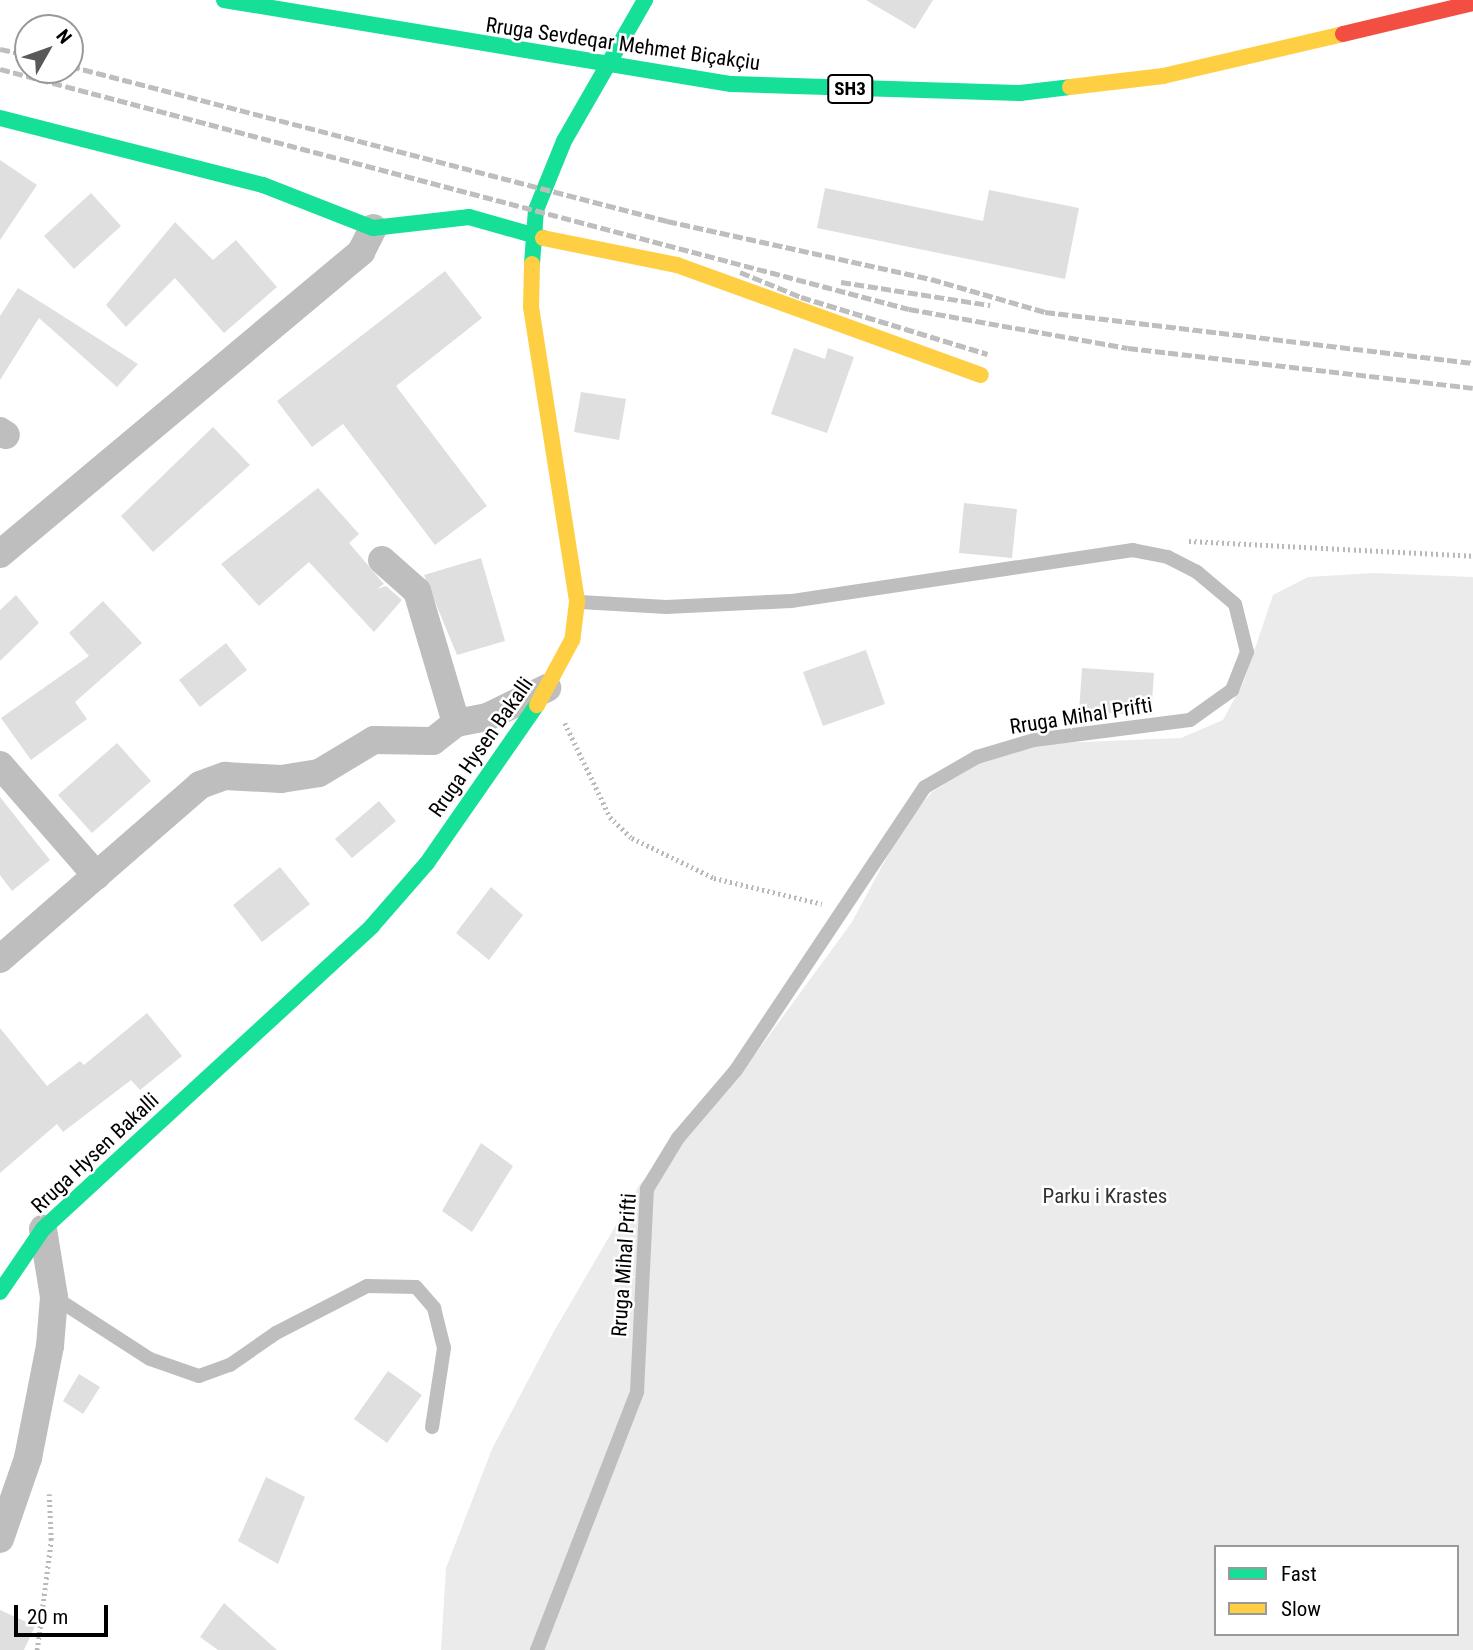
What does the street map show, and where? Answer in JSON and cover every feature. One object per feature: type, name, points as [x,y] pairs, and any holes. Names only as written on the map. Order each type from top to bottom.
[{"type":"street","name":"Rruga Sevdeqar Mehmet Biçakçiu","points":[[224,0],[310,9],[604,66],[731,84],[1020,93],[1163,76],[1473,3]]},
{"type":"street","name":"Rruga Hysen Bakalli","points":[[0,1292],[43,1229],[372,926],[427,863],[549,687],[572,640],[577,601],[531,307],[533,236],[544,188],[604,66],[645,0]]},
{"type":"street","points":[[0,118],[263,185],[373,228],[469,217],[533,236],[677,265],[981,375]]},
{"type":"street","points":[[0,554],[361,252],[373,228]]},
{"type":"street","points":[[382,561],[417,591],[456,723]]},
{"type":"street","points":[[0,959],[200,785],[225,776],[281,779],[319,774],[374,740],[433,741],[456,723],[487,716],[549,687]]},
{"type":"street","points":[[0,765],[97,876]]},
{"type":"street","points":[[0,1539],[28,1458],[54,1297],[43,1229]]},
{"type":"lane","name":"Rruga Mihal Prifti","points":[[537,1650],[636,1392],[647,1189],[678,1138],[736,1070],[847,909],[925,787],[977,757],[1034,740],[1190,720],[1232,691],[1247,652],[1235,604],[1197,572],[1168,557],[1133,550],[792,601],[666,607],[577,601]]},
{"type":"lane","points":[[54,1297],[150,1359],[199,1376],[230,1365],[276,1333],[367,1286],[416,1286],[434,1308],[444,1348],[432,1427]]},
{"type":"path","points":[[1177,540],[1473,556]]},
{"type":"path","points":[[549,687],[589,782],[610,817],[632,838],[661,857],[714,878],[847,909]]},
{"type":"path","points":[[37,1650],[51,1541],[48,1482]]},
{"type":"green space","name":"Parku i Krastes","points":[[1374,573],[1473,577],[1473,1650],[441,1650],[446,1568],[492,1449],[553,1333],[640,1184],[743,1071],[852,922],[903,827],[932,792],[980,762],[1032,744],[1181,738],[1223,720],[1244,681],[1273,595],[1308,577]]},
{"type":"building","points":[[866,0],[933,0],[915,29]]},
{"type":"building","points":[[0,160],[37,185],[0,240]]},
{"type":"building","points":[[825,188],[983,221],[989,190],[1079,208],[1065,279],[817,228]]},
{"type":"building","points":[[91,193],[121,226],[74,269],[44,236]]},
{"type":"building","points":[[175,222],[213,260],[236,240],[277,287],[224,333],[175,278],[126,327],[106,305]]},
{"type":"building","points":[[445,271],[482,318],[396,386],[487,506],[435,545],[343,424],[312,447],[277,401]]},
{"type":"building","points":[[18,288],[138,364],[117,387],[39,318],[0,380],[0,316]]},
{"type":"building","points":[[794,348],[825,359],[828,348],[854,357],[827,433],[771,414]]},
{"type":"building","points":[[581,392],[626,399],[619,440],[574,432]]},
{"type":"building","points":[[213,427],[250,465],[153,552],[121,516]]},
{"type":"building","points":[[318,488],[359,534],[349,543],[384,584],[377,589],[386,586],[402,600],[374,632],[309,562],[259,606],[221,564]]},
{"type":"building","points":[[964,503],[1017,509],[1012,558],[959,553]]},
{"type":"building","points":[[481,558],[505,641],[457,655],[424,575]]},
{"type":"building","points":[[16,595],[39,623],[0,661],[0,610]]},
{"type":"building","points":[[103,601],[142,643],[75,702],[87,719],[31,760],[1,718],[89,656],[69,633]]},
{"type":"building","points":[[226,643],[247,670],[200,707],[179,680]]},
{"type":"building","points":[[866,650],[885,704],[823,726],[803,672]]},
{"type":"building","points":[[1082,668],[1154,673],[1151,715],[1079,712]]},
{"type":"building","points":[[117,743],[151,781],[92,833],[58,795]]},
{"type":"building","points":[[0,797],[50,860],[12,891],[0,875]]},
{"type":"building","points":[[379,801],[396,821],[352,858],[335,839]]},
{"type":"building","points":[[280,867],[310,904],[262,942],[233,905]]},
{"type":"building","points":[[491,887],[523,915],[489,960],[456,933]]},
{"type":"building","points":[[147,1013],[182,1056],[140,1090],[131,1080],[63,1132],[57,1124],[0,1173],[0,1028],[47,1086],[80,1061],[84,1065]]},
{"type":"building","points":[[481,1143],[513,1166],[472,1232],[442,1211]]},
{"type":"building","points":[[388,1371],[422,1395],[387,1443],[354,1419]]},
{"type":"building","points":[[79,1374],[100,1387],[83,1414],[63,1401]]},
{"type":"building","points":[[266,1477],[305,1497],[278,1564],[238,1541]]},
{"type":"building","points":[[224,1603],[277,1650],[218,1650],[200,1637]]},
{"type":"building","points":[[0,1610],[35,1626],[24,1650],[0,1650]]},
{"type":"railway","points":[[0,49],[14,52]]},
{"type":"railway","points":[[0,69],[909,309],[1128,348],[1473,388]]},
{"type":"railway","points":[[84,70],[667,221],[931,279],[1045,312],[1473,363]]},
{"type":"railway","points":[[740,272],[801,297],[987,354]]},
{"type":"railway","points":[[841,282],[990,305]]},
{"type":"traffic: fast","points":[[224,0],[731,84],[1020,93],[1070,87]]},
{"type":"traffic: fast","points":[[532,264],[536,210],[564,141],[645,0]]},
{"type":"traffic: fast","points":[[0,118],[263,185],[373,228],[469,217],[543,238]]},
{"type":"traffic: fast","points":[[0,1292],[43,1229],[372,926],[427,863],[537,705]]},
{"type":"traffic: slow","points":[[1070,87],[1163,76],[1343,34]]},
{"type":"traffic: slow","points":[[543,238],[677,265],[981,375]]},
{"type":"traffic: slow","points":[[532,264],[531,307],[577,602],[572,640],[537,705]]},
{"type":"traffic: jam","points":[[1343,34],[1473,3]]}]
